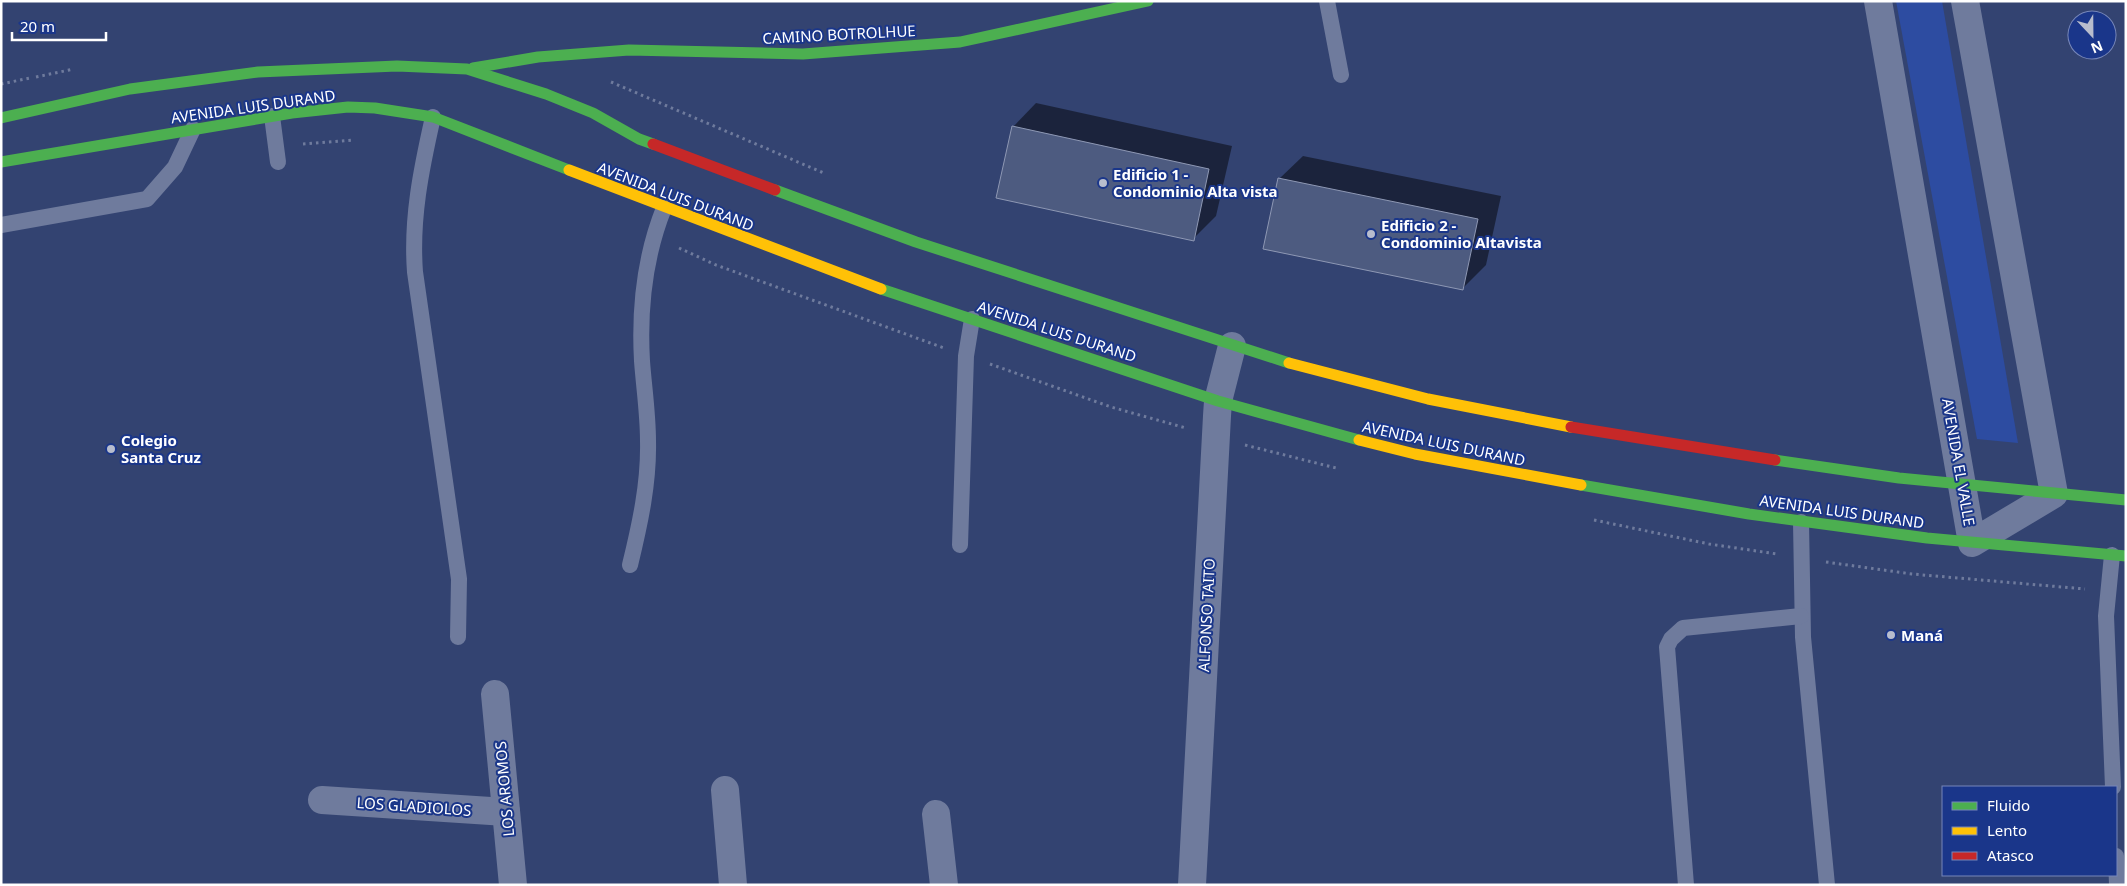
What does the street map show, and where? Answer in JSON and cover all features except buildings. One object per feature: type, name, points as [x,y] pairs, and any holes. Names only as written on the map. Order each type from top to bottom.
[{"type":"street","name":"CAMINO BOTROLHUE","points":[[467,68],[538,57],[630,50],[802,54],[960,42],[1148,1]]},
{"type":"street","name":"AVENIDA EL VALLE","points":[[1878,1],[1972,543],[2054,494]]},
{"type":"street","points":[[1966,1],[2054,494]]},
{"type":"street","name":"AVENIDA LUIS DURAND","points":[[1,118],[130,89],[258,72],[397,66],[467,68],[546,94],[593,113],[639,139],[916,242],[1232,346],[1335,376],[1428,399],[1521,418],[1758,458],[1963,485],[2126,500]]},
{"type":"street","name":"AVENIDA LUIS DURAND","points":[[1,162],[306,110],[365,106],[394,108],[433,117],[664,208],[898,295],[1218,401],[1320,430],[1415,454],[1511,473],[1801,522],[1972,543],[2119,556]]},
{"type":"street","name":"ALFONSO TAITO","points":[[1192,885],[1218,401],[1232,346]]},
{"type":"street","name":"LOS AROMOS","points":[[495,694],[513,885]]},
{"type":"street","points":[[726,790],[732,885]]},
{"type":"street","name":"LOS GLADIOLOS","points":[[322,800],[506,812]]},
{"type":"street","points":[[936,814],[944,885]]},
{"type":"lane","points":[[1327,1],[1341,75]]},
{"type":"lane","points":[[272,116],[278,162]]},
{"type":"lane","points":[[433,117],[417,191],[413,244],[415,272],[459,579],[458,638]]},
{"type":"lane","points":[[1,225],[146,199],[174,167],[193,129]]},
{"type":"lane","points":[[630,565],[640,524],[648,451],[647,401],[641,324],[643,286],[652,236],[664,208]]},
{"type":"lane","points":[[960,545],[966,356],[972,319]]},
{"type":"lane","points":[[1801,522],[1801,616],[1827,885]]},
{"type":"lane","points":[[2113,786],[2106,616],[2119,556]]},
{"type":"lane","points":[[1686,885],[1667,648],[1670,639],[1683,628],[1801,616]]},
{"type":"path","points":[[602,78],[830,176]]},
{"type":"shaded area","points":[[1896,1],[1942,1],[2018,443],[1977,439]]},
{"type":"traffic: fast","points":[[473,68],[538,57],[629,50],[803,54],[960,42],[1148,1]]},
{"type":"traffic: fast","points":[[1,118],[130,89],[258,72],[397,66],[467,69],[546,94],[593,113],[639,139],[653,144]]},
{"type":"traffic: fast","points":[[1,162],[292,113],[348,107],[375,108],[433,117],[569,170]]},
{"type":"traffic: fast","points":[[775,190],[916,242],[1289,363]]},
{"type":"traffic: fast","points":[[881,289],[1218,401],[1359,440]]},
{"type":"traffic: fast","points":[[1775,460],[1899,478],[2126,500]]},
{"type":"traffic: fast","points":[[1581,485],[1749,514],[1927,538],[2126,556]]},
{"type":"traffic: slow","points":[[569,170],[881,289]]},
{"type":"traffic: slow","points":[[1289,363],[1428,399],[1571,427]]},
{"type":"traffic: slow","points":[[1359,440],[1415,454],[1581,485]]},
{"type":"traffic: jam","points":[[653,144],[775,190]]},
{"type":"traffic: jam","points":[[1571,427],[1775,460]]},
{"type":"place","name":"Edificio 1 - Condominio Alta vista","points":[[1103,183]]},
{"type":"place","name":"Edificio 2 - Condominio Altavista","points":[[1371,234]]},
{"type":"place","name":"Colegio Santa Cruz","points":[[111,449]]},
{"type":"place","name":"Maná","points":[[1891,635]]}]
